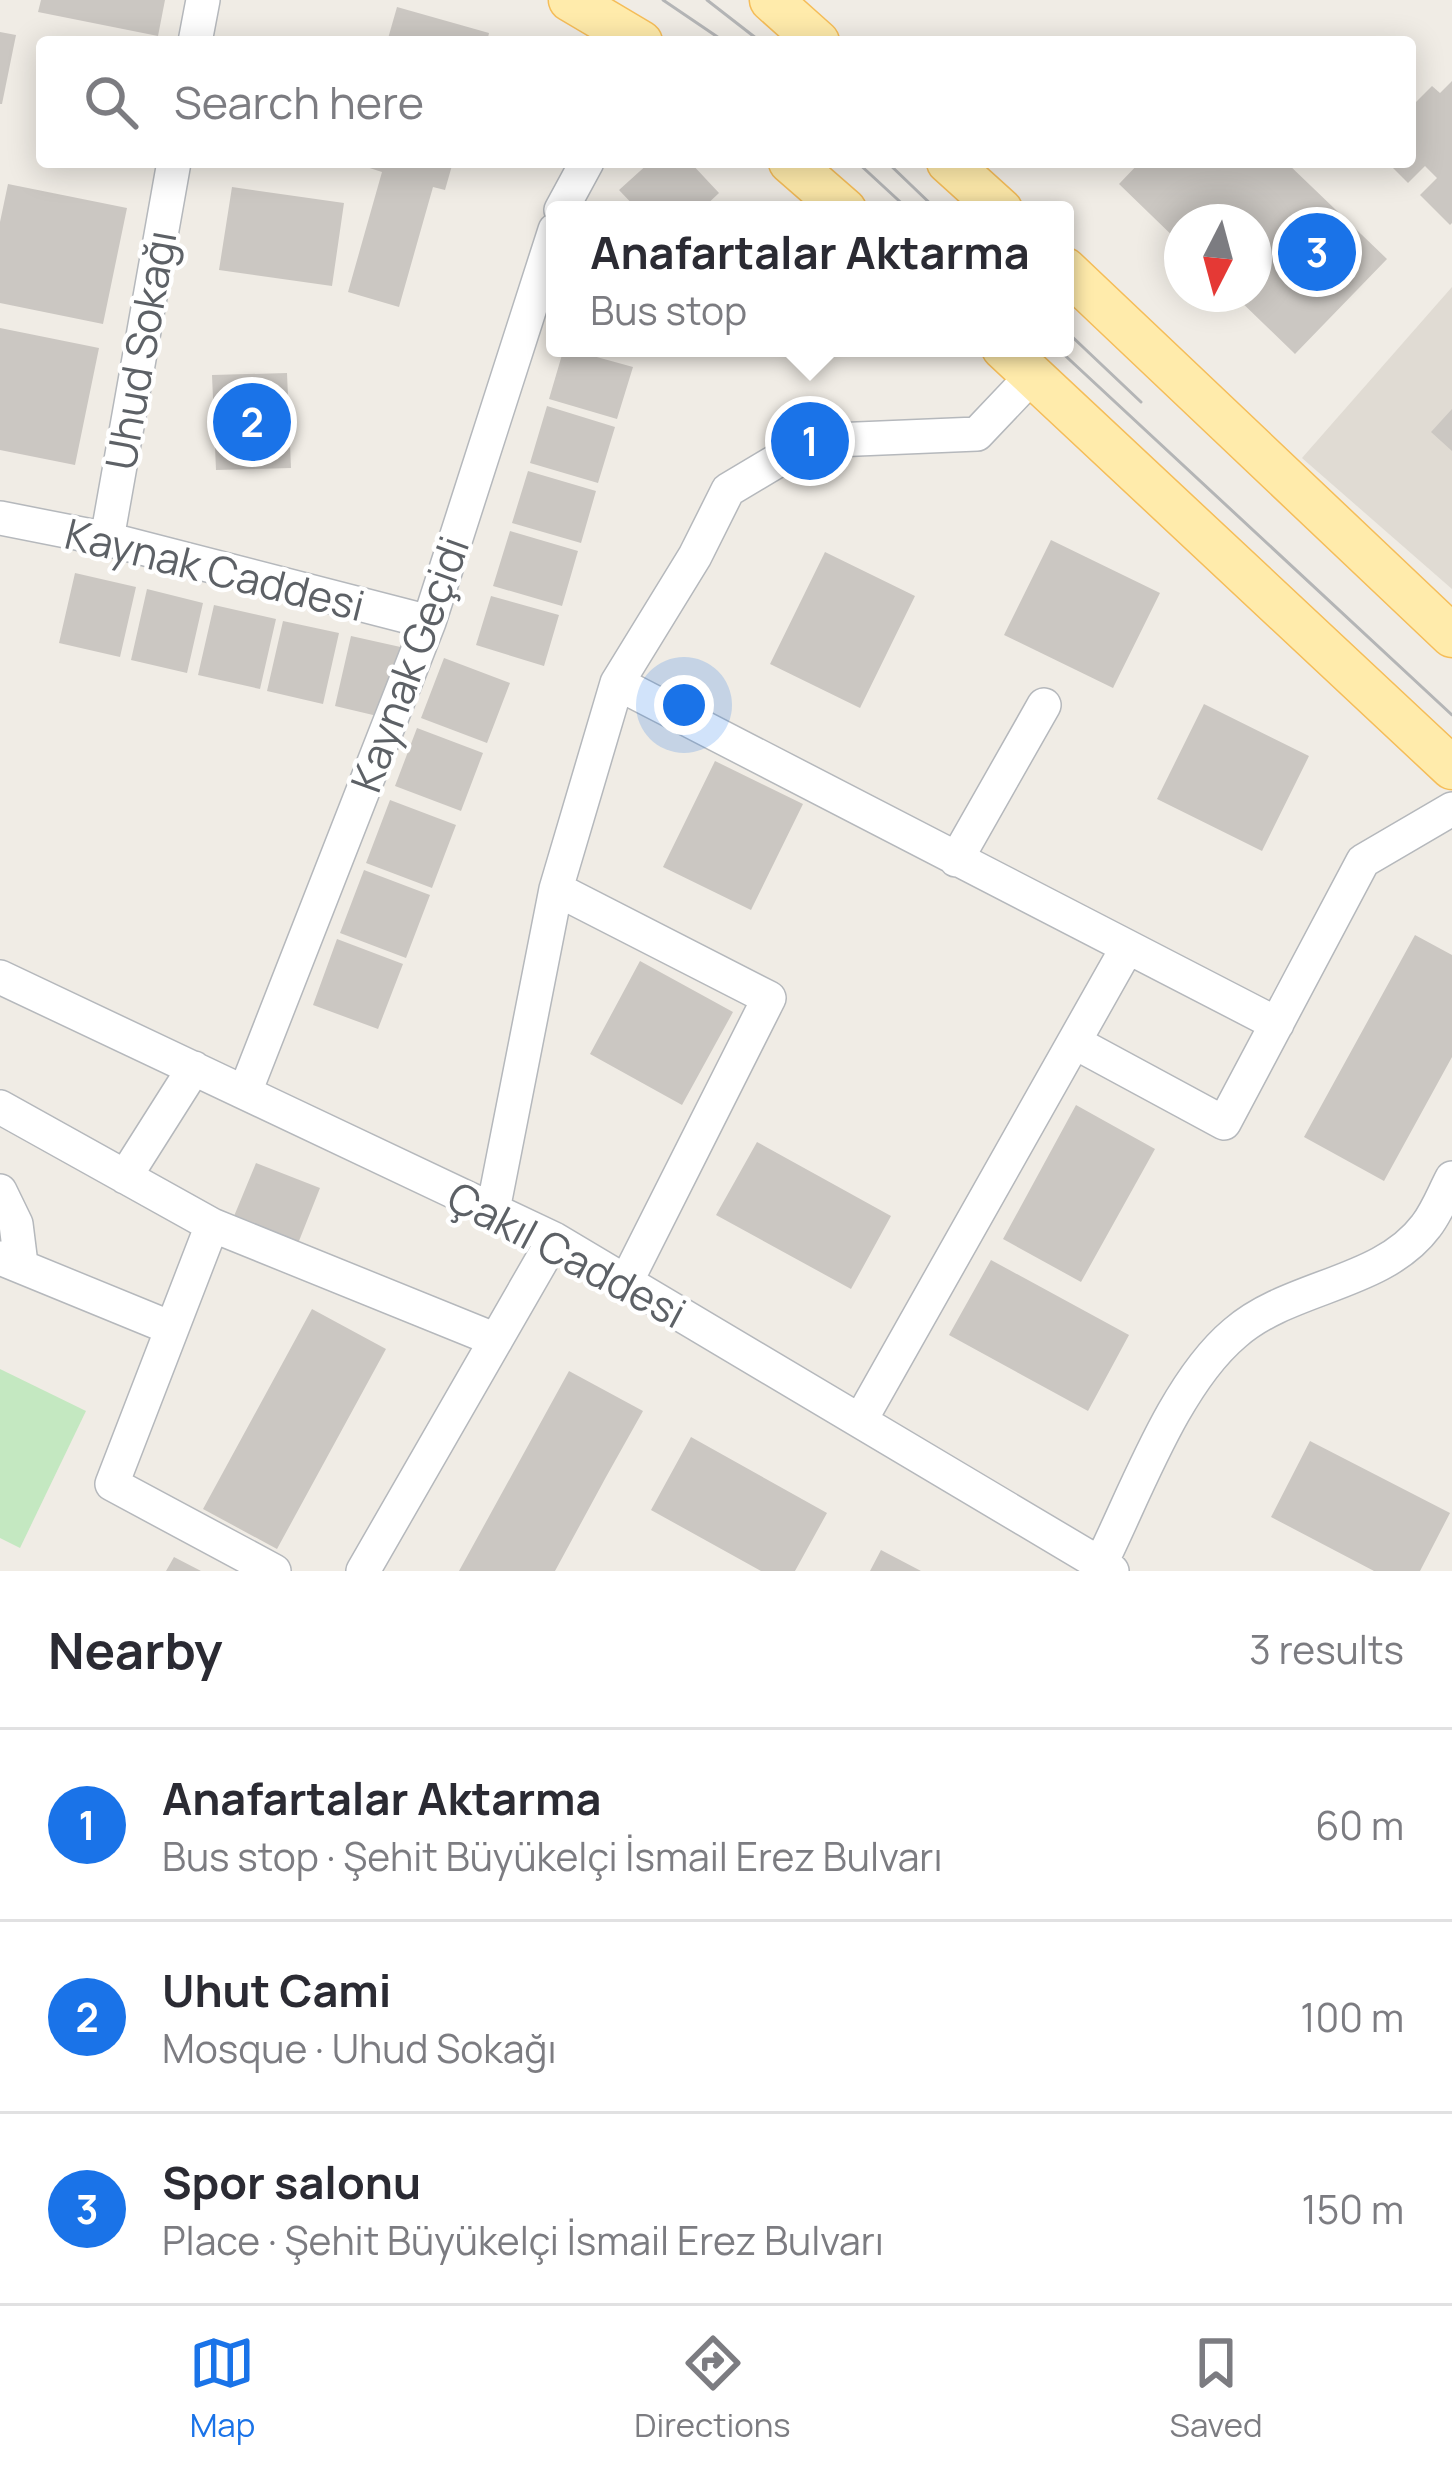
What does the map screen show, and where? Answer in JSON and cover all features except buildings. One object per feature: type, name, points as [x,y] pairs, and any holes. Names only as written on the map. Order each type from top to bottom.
[{"type":"main road","points":[[570,0],[631,36]]},
{"type":"main road","points":[[771,0],[811,36]]},
{"type":"main road","points":[[797,168],[835,201]]},
{"type":"main road","points":[[956,168],[991,201]]},
{"type":"main road","points":[[1074,278],[1452,636]]},
{"type":"main road","points":[[1018,361],[1452,768]]},
{"type":"street","points":[[196,36],[203,0]]},
{"type":"street","name":"Uhud Sokağı","points":[[106,539],[173,168]]},
{"type":"street","points":[[566,201],[584,168]]},
{"type":"street","name":"Kaynak Geçidi","points":[[245,1092],[429,622],[546,258]]},
{"type":"street","points":[[493,1210],[556,889],[616,682],[695,556],[728,490],[810,441],[977,434],[1018,361]]},
{"type":"street","name":"Kaynak Caddesi","points":[[0,518],[106,539],[429,622]]},
{"type":"street","points":[[616,682],[1277,1024]]},
{"type":"street","points":[[956,860],[1044,705]]},
{"type":"street","points":[[1076,1043],[1224,1123],[1363,861],[1452,809]]},
{"type":"street","points":[[556,889],[769,998],[626,1282]]},
{"type":"street","points":[[860,1421],[1127,947]]},
{"type":"street","name":"Çakıl Caddesi","points":[[0,977],[554,1239],[1103,1569]]},
{"type":"street","points":[[124,1177],[194,1068]]},
{"type":"street","points":[[0,1107],[212,1226],[496,1340]]},
{"type":"street","points":[[1103,1569],[1183,1396],[1215,1352],[1276,1305],[1366,1270],[1404,1247],[1426,1227],[1452,1178]]},
{"type":"street","points":[[0,1191],[16,1224],[11,1261],[171,1328]]},
{"type":"street","points":[[212,1226],[112,1484],[274,1571]]},
{"type":"street","points":[[363,1571],[554,1239]]},
{"type":"shaded area","points":[[1452,287],[1452,589],[1302,458]]},
{"type":"green space","points":[[0,1369],[86,1411],[20,1548],[0,1538]]},
{"type":"tram line","points":[[663,0],[716,36]]},
{"type":"tram line","points":[[707,0],[753,36]]},
{"type":"tram line","points":[[864,168],[899,201]]},
{"type":"tram line","points":[[893,168],[928,201]]},
{"type":"tram line","points":[[1074,339],[1141,402]]},
{"type":"tram line","points":[[1067,357],[1452,715]]},
{"type":"place","name":"Spor salonu","points":[[1317,252]]},
{"type":"place","name":"Uhut Cami","points":[[252,422]]},
{"type":"place","name":"Anafartalar Aktarma","points":[[810,441]]}]
